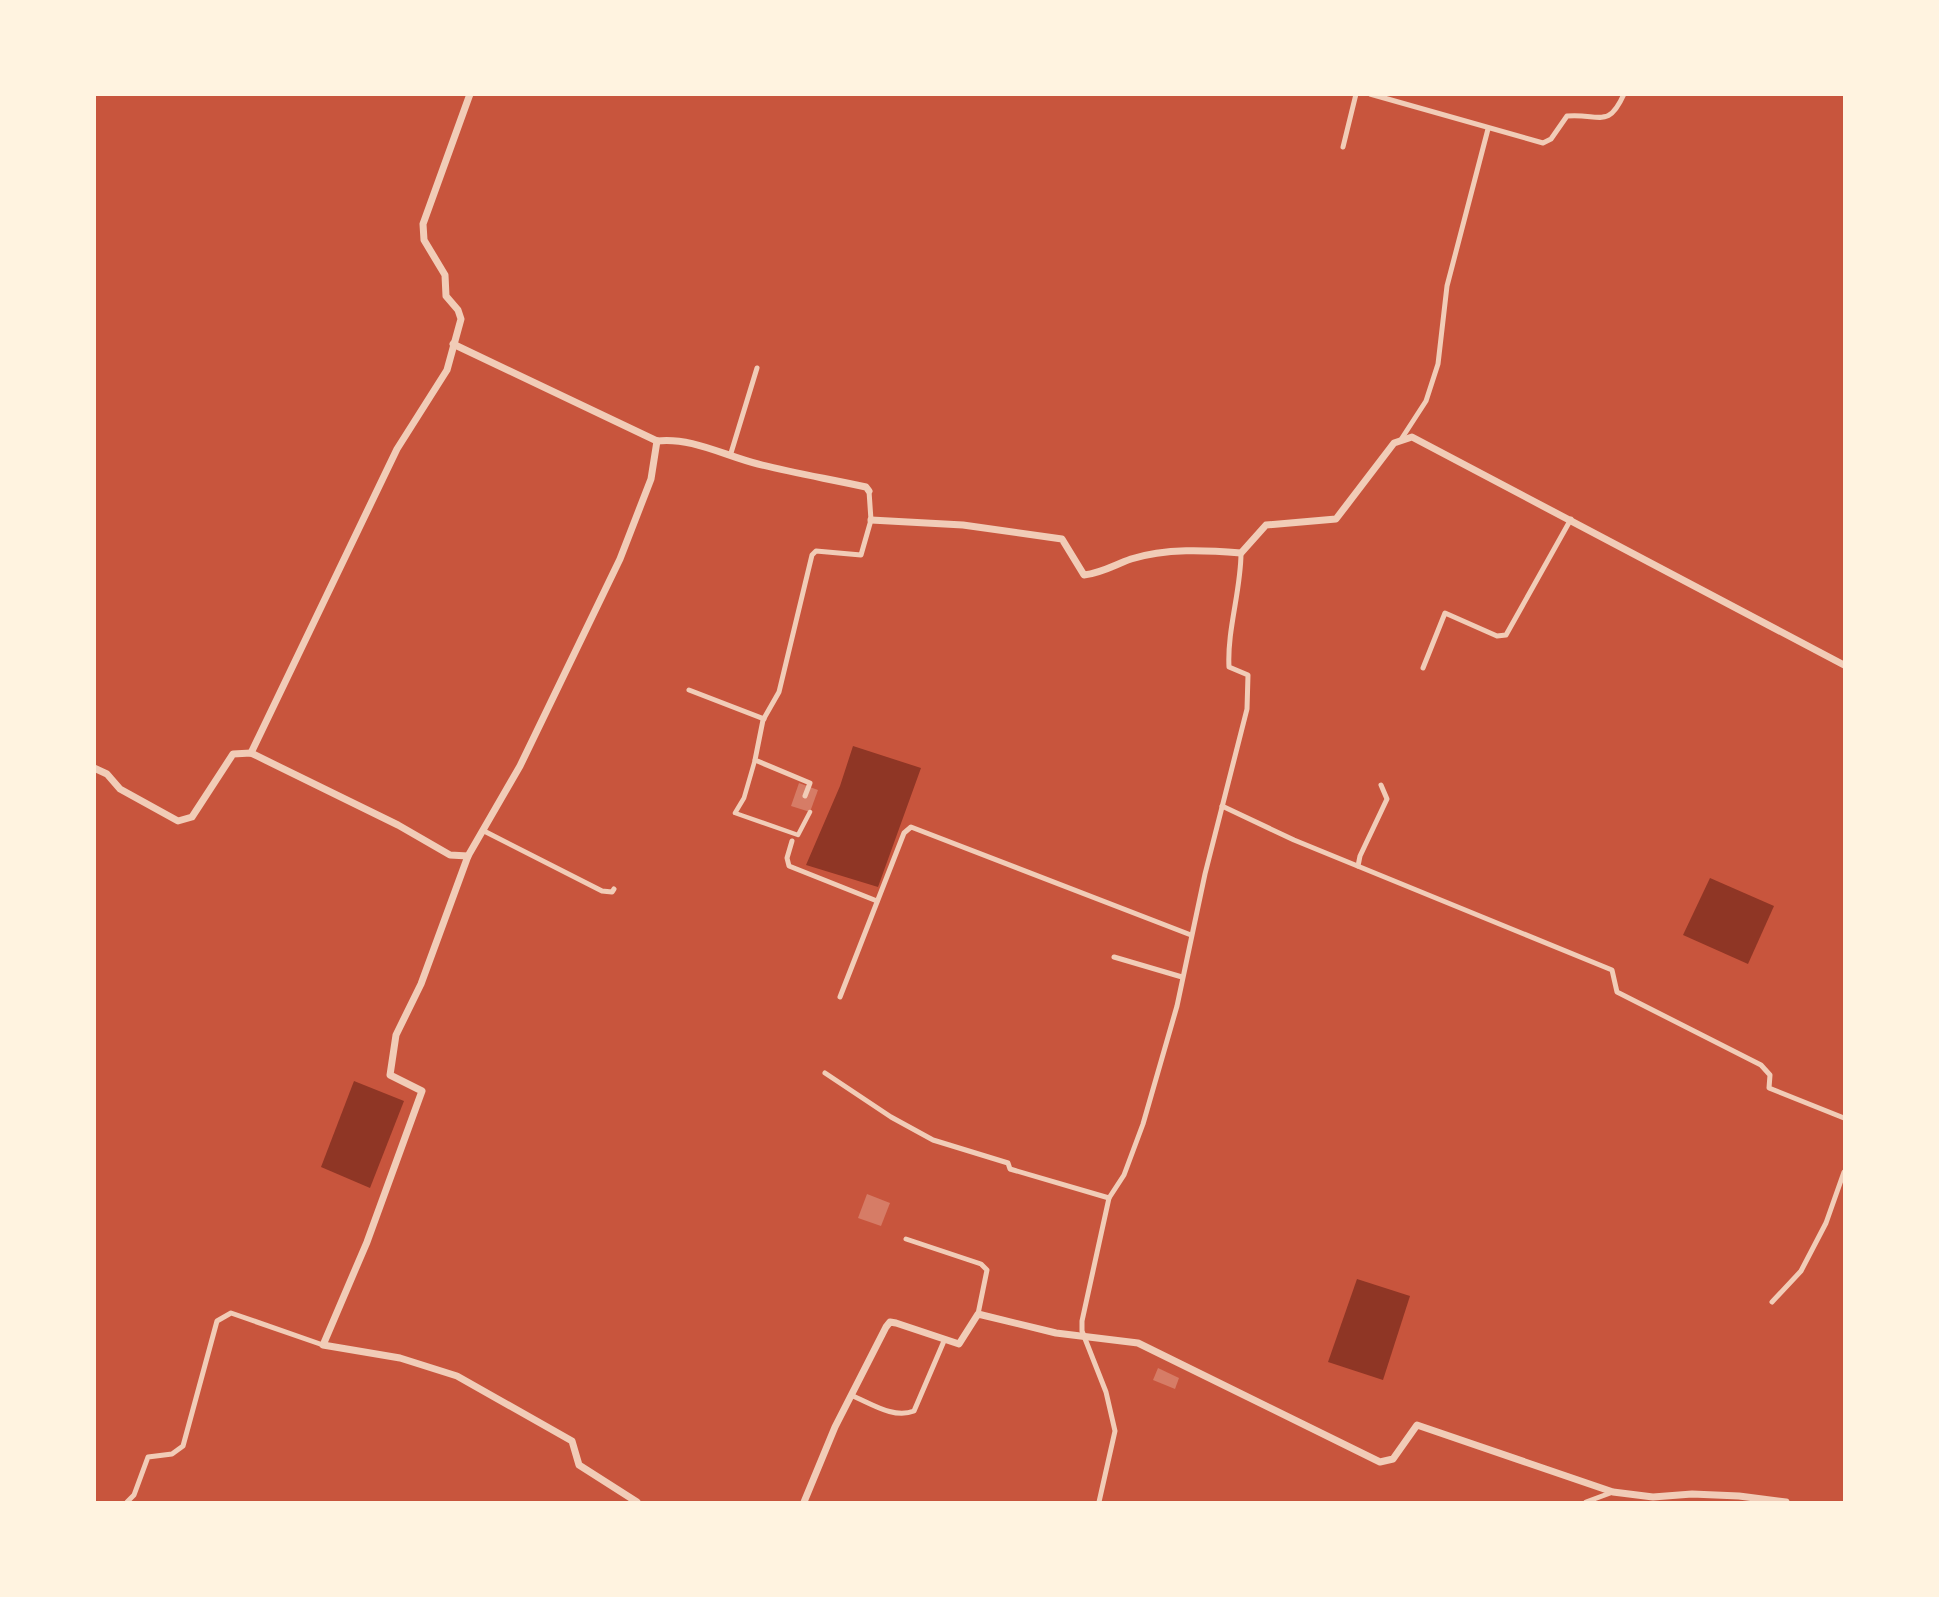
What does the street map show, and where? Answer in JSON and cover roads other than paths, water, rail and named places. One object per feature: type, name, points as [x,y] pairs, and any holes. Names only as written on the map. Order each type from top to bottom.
[{"type":"street","points":[[251,753],[397,449],[447,370],[461,320],[458,310],[446,296],[445,275],[424,240],[423,225],[470,94]]},
{"type":"street","points":[[1343,148],[1356,94]]},
{"type":"street","points":[[1370,94],[1543,143],[1551,139],[1567,116],[1613,116],[1624,94]]},
{"type":"street","points":[[1099,1503],[1115,1431],[1106,1392],[1083,1335],[1082,1321],[1109,1198],[1124,1175],[1150,1103],[1177,1006],[1191,947],[1191,935],[1247,709],[1248,675],[1229,667],[1228,651],[1242,570],[1241,553],[1266,525],[1336,519],[1363,488],[1394,443],[1402,438],[1426,401],[1438,363],[1447,286],[1488,128]]},
{"type":"street","points":[[453,344],[657,441],[671,440],[731,453],[755,464],[866,486],[869,491],[871,520],[861,555],[813,552],[779,692],[764,719],[744,798],[735,813],[798,835],[810,812]]},
{"type":"street","points":[[731,453],[757,368]]},
{"type":"street","points":[[1402,438],[1412,437],[1571,519],[1758,622],[1844,665]]},
{"type":"street","points":[[323,1345],[367,1242],[422,1091],[390,1075],[396,1035],[421,984],[468,856],[520,766],[621,559],[651,479],[657,441]]},
{"type":"street","points":[[1423,668],[1445,613],[1497,636],[1506,635],[1571,519]]},
{"type":"street","points":[[871,520],[962,525],[1062,539],[1084,575],[1099,574],[1132,559],[1158,554],[1214,550],[1241,553]]},
{"type":"street","points":[[689,690],[764,719]]},
{"type":"street","points":[[94,768],[107,774],[120,789],[178,821],[192,817],[233,754],[251,753],[398,825],[450,855],[468,856]]},
{"type":"street","points":[[755,760],[810,783],[805,796]]},
{"type":"street","points":[[1358,866],[1360,856],[1387,799],[1381,785]]},
{"type":"street","points":[[1222,806],[1358,866],[1612,970],[1617,992],[1761,1065],[1770,1075],[1769,1088],[1844,1118]]},
{"type":"street","points":[[840,997],[904,832],[911,827],[1191,935]]},
{"type":"street","points":[[484,831],[601,891],[607,893],[614,888]]},
{"type":"street","points":[[792,841],[787,858],[789,866],[877,901]]},
{"type":"street","points":[[1114,957],[1182,978]]},
{"type":"street","points":[[825,1073],[891,1117],[933,1140],[1008,1163],[1010,1169],[1025,1174],[1109,1198]]},
{"type":"street","points":[[1772,1302],[1801,1271],[1826,1223],[1844,1171]]},
{"type":"street","points":[[804,1503],[835,1427],[890,1322],[944,1342],[959,1344],[978,1314],[987,1270],[981,1264],[906,1239]]},
{"type":"street","points":[[127,1503],[134,1495],[148,1457],[172,1454],[183,1446],[217,1321],[223,1315],[231,1313],[323,1345],[400,1358],[457,1376],[572,1441],[579,1465],[637,1503]]},
{"type":"street","points":[[978,1314],[1056,1333],[1138,1343],[1380,1462],[1393,1459],[1417,1425],[1611,1494],[1653,1497],[1692,1494],[1786,1503]]},
{"type":"street","points":[[853,1396],[904,1415],[914,1411],[944,1342]]},
{"type":"street","points":[[1586,1503],[1611,1494]]},
{"type":"street","points":[[1606,1503],[1611,1494]]}]
